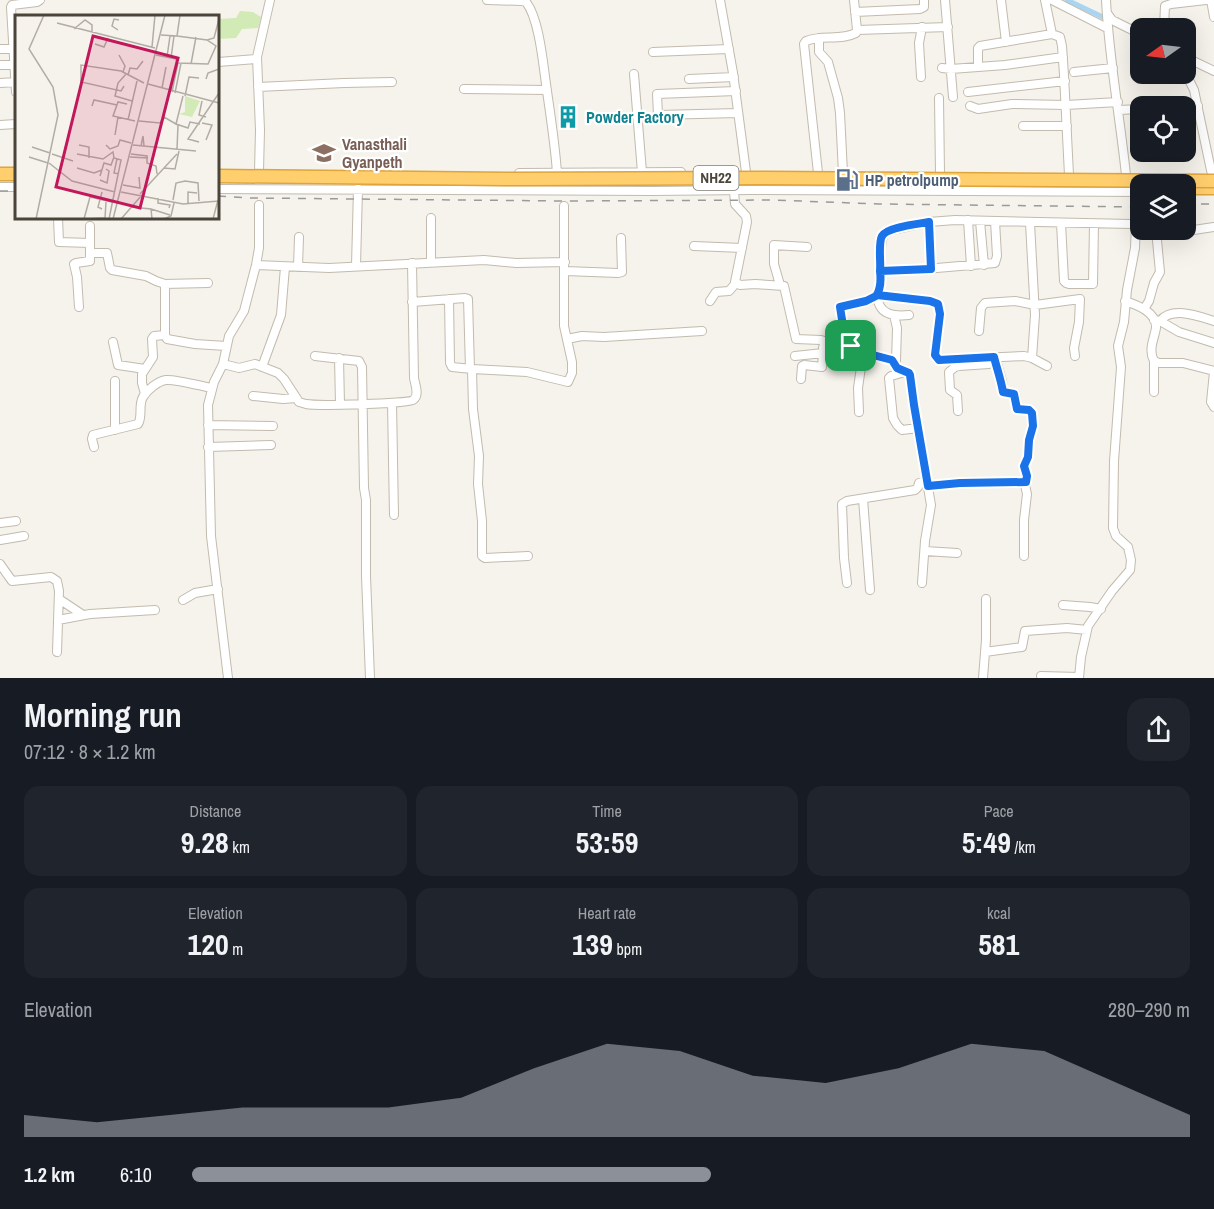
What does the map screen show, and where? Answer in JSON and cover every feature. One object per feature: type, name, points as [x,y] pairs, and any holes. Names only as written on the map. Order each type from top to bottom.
[{"type":"highway","name":"NH22","points":[[219,176],[507,179],[1213,180]]},
{"type":"highway","points":[[1196,185],[1213,180]]},
{"type":"highway","name":"NH22","points":[[219,182],[1130,188]]},
{"type":"street","points":[[0,83],[15,82],[10,7],[40,0]]},
{"type":"street","points":[[259,171],[260,130],[256,59],[270,0]]},
{"type":"street","points":[[487,0],[522,1],[528,4],[539,38],[557,173]]},
{"type":"street","points":[[720,0],[734,77],[746,172]]},
{"type":"street","points":[[818,173],[804,48],[806,42],[819,38],[850,36],[856,33],[854,0]]},
{"type":"street","points":[[855,12],[920,9],[924,6],[924,0]]},
{"type":"street","points":[[945,0],[953,97]]},
{"type":"street","points":[[1001,0],[1006,42]]},
{"type":"street","points":[[1045,0],[1052,34]]},
{"type":"street","points":[[1052,0],[1107,26]]},
{"type":"street","points":[[1106,0],[1107,26],[1126,175]]},
{"type":"street","points":[[1164,18],[1165,6],[1206,0]]},
{"type":"street","points":[[1211,0],[1214,16]]},
{"type":"street","points":[[0,11],[10,10]]},
{"type":"street","points":[[1106,14],[1112,20],[1130,29]]},
{"type":"street","points":[[921,77],[919,43],[922,27]]},
{"type":"street","points":[[857,30],[948,27]]},
{"type":"street","points":[[978,67],[978,48],[980,46],[1052,34],[1060,38],[1065,81],[1069,175]]},
{"type":"street","points":[[819,38],[819,52],[828,62],[837,98],[851,191]]},
{"type":"street","points":[[0,49],[13,49]]},
{"type":"street","points":[[653,52],[729,49]]},
{"type":"street","points":[[942,68],[1005,65],[1063,57]]},
{"type":"street","points":[[219,62],[256,59]]},
{"type":"street","points":[[1196,62],[1214,71]]},
{"type":"street","points":[[0,65],[14,64]]},
{"type":"street","points":[[1074,72],[1113,68]]},
{"type":"street","points":[[634,74],[642,172]]},
{"type":"street","points":[[689,79],[734,77]]},
{"type":"street","points":[[968,92],[1065,81]]},
{"type":"street","points":[[258,87],[392,82]]},
{"type":"street","points":[[219,171],[1126,175],[1213,180],[1198,106],[1191,84]]},
{"type":"street","points":[[464,89],[547,90]]},
{"type":"street","points":[[736,91],[657,94],[658,115],[738,113]]},
{"type":"street","points":[[939,98],[940,174]]},
{"type":"street","points":[[970,106],[978,109],[1012,104],[1130,108]]},
{"type":"street","points":[[0,125],[15,124]]},
{"type":"street","points":[[1023,126],[1067,126]]},
{"type":"street","points":[[296,172],[296,189]]},
{"type":"street","points":[[587,191],[588,172]]},
{"type":"street","points":[[1098,175],[1099,192]]},
{"type":"street","points":[[219,189],[1130,192]]},
{"type":"street","points":[[356,266],[358,189]]},
{"type":"street","points":[[734,190],[735,204],[747,219],[735,277],[736,283]]},
{"type":"street","points":[[1196,192],[1214,193]]},
{"type":"street","points":[[228,678],[211,536],[208,405],[212,388],[223,364],[229,336],[244,311],[256,265],[259,248],[259,206]]},
{"type":"street","points":[[449,299],[450,365],[471,369],[527,372],[568,383],[572,373],[572,362],[564,315],[564,206]]},
{"type":"street","points":[[431,218],[431,262]]},
{"type":"street","points":[[58,219],[59,242],[90,243]]},
{"type":"street","points":[[968,220],[971,266]]},
{"type":"street","points":[[922,583],[931,498],[911,377],[909,373],[897,368],[890,359],[855,350],[851,346],[849,330],[843,326],[840,307],[866,301],[876,295],[879,289],[881,240],[884,234],[892,230],[929,222],[968,220],[1130,225]]},
{"type":"street","points":[[981,220],[984,265]]},
{"type":"street","points":[[880,271],[993,264],[997,262],[995,221]]},
{"type":"street","points":[[929,222],[931,269]]},
{"type":"street","points":[[1030,223],[1035,305],[1032,358]]},
{"type":"street","points":[[1061,223],[1064,281],[1069,284],[1093,284],[1094,224]]},
{"type":"street","points":[[79,307],[74,264],[90,261],[90,226]]},
{"type":"street","points":[[1196,230],[1214,227]]},
{"type":"street","points":[[298,267],[299,237]]},
{"type":"street","points":[[256,265],[329,268],[484,260],[618,273],[622,272],[621,238]]},
{"type":"street","points":[[1041,676],[1079,677],[1089,624],[1112,591],[1128,574],[1131,566],[1128,548],[1116,536],[1113,524],[1114,461],[1121,367],[1118,346],[1124,322],[1125,301],[1136,240]]},
{"type":"street","points":[[1144,309],[1160,272],[1157,240]]},
{"type":"street","points":[[780,285],[774,264],[774,245],[807,247]]},
{"type":"street","points":[[694,246],[742,248]]},
{"type":"street","points":[[90,253],[107,253],[112,270],[146,276],[156,282],[208,284]]},
{"type":"street","points":[[223,364],[239,368],[252,364],[282,376],[296,398],[310,405],[412,401],[417,395],[414,378],[412,263]]},
{"type":"street","points":[[262,367],[281,315],[285,267]]},
{"type":"street","points":[[736,283],[785,286],[796,339],[824,342],[822,367],[803,365],[801,379]]},
{"type":"street","points":[[710,301],[716,292],[729,291],[736,283]]},
{"type":"street","points":[[164,284],[166,287],[165,338],[195,344],[226,346]]},
{"type":"street","points":[[876,295],[882,310],[894,315],[909,315]]},
{"type":"street","points":[[876,295],[930,301],[938,304],[940,314],[935,355],[939,360],[1017,356],[1032,358],[1047,366]]},
{"type":"street","points":[[412,302],[466,298],[469,301],[472,409],[479,456],[478,484],[482,521],[482,556],[485,558],[528,555]]},
{"type":"street","points":[[979,331],[981,308],[985,303],[1020,301],[1035,305],[1080,299],[1079,322],[1074,348],[1076,356]]},
{"type":"street","points":[[1125,301],[1144,309],[1157,321],[1179,332],[1214,344]]},
{"type":"street","points":[[1154,392],[1154,361],[1151,348],[1157,321],[1175,313],[1214,321]]},
{"type":"street","points":[[894,315],[897,328],[896,360]]},
{"type":"street","points":[[567,339],[582,336],[604,337],[702,331]]},
{"type":"street","points":[[145,394],[142,378],[153,357],[151,341],[153,337],[165,335]]},
{"type":"street","points":[[113,342],[118,365],[145,369]]},
{"type":"street","points":[[795,356],[851,346]]},
{"type":"street","points":[[859,412],[858,388],[863,353]]},
{"type":"street","points":[[315,356],[360,362],[362,367],[370,678]]},
{"type":"street","points":[[958,411],[957,395],[950,390],[949,372],[959,366],[989,364],[993,357]]},
{"type":"street","points":[[993,357],[1002,381],[1003,392],[1014,394],[1017,409],[1029,410],[1032,413],[1033,426],[1028,457],[1024,466],[1027,476],[1024,556]]},
{"type":"street","points":[[339,358],[340,404]]},
{"type":"street","points":[[1154,361],[1183,363],[1214,372],[1211,402],[1214,407]]},
{"type":"street","points":[[907,372],[889,378],[892,418],[902,430],[918,428]]},
{"type":"street","points":[[94,447],[93,435],[139,422],[141,404],[145,394],[160,382],[166,380],[212,388]]},
{"type":"street","points":[[115,381],[115,430]]},
{"type":"street","points":[[253,396],[296,398]]},
{"type":"street","points":[[392,403],[394,515]]},
{"type":"street","points":[[208,425],[273,426]]},
{"type":"street","points":[[208,447],[271,445]]},
{"type":"street","points":[[847,583],[842,504],[847,501],[915,490],[919,483],[1026,482]]},
{"type":"street","points":[[863,499],[870,590]]},
{"type":"street","points":[[0,523],[16,521]]},
{"type":"street","points":[[0,540],[24,536]]},
{"type":"street","points":[[925,551],[957,553]]},
{"type":"street","points":[[0,564],[12,581],[51,577],[55,579],[59,599],[57,652]]},
{"type":"street","points":[[183,600],[195,593],[218,589]]},
{"type":"street","points":[[59,599],[83,615]]},
{"type":"street","points":[[983,678],[986,599]]},
{"type":"street","points":[[1063,605],[1101,609]]},
{"type":"street","points":[[58,620],[83,615],[155,610]]},
{"type":"street","points":[[985,652],[1022,647],[1025,631],[1067,628],[1087,630]]},
{"type":"green space","points":[[240,11],[253,12],[261,17],[258,28],[242,29],[236,38],[219,39],[219,19],[236,18]]},
{"type":"waterway","points":[[1067,0],[1109,20]]},
{"type":"railway","points":[[0,191],[15,191]]},
{"type":"railway","points":[[219,196],[564,201],[772,200],[879,204],[1130,207]]},
{"type":"railway","points":[[1196,204],[1214,204]]},
{"type":"place","name":"Powder Factory","points":[[568,117]]},
{"type":"place","name":"Vanasthali Gyanpeth","points":[[324,153]]},
{"type":"place","name":"HP petrolpump","points":[[847,180]]},
{"type":"route","points":[[851,346],[849,330],[843,326],[840,307],[866,301],[876,296],[877,295],[878,293],[880,283],[881,276],[880,271],[931,269],[929,222],[887,231],[884,234],[881,240],[880,271],[881,276],[877,295],[930,301],[938,304],[940,314],[935,355],[939,360],[994,357],[1003,392],[1014,394],[1017,409],[1029,410],[1032,413],[1033,426],[1028,445],[1028,457],[1024,466],[1026,482],[928,486],[909,373],[897,368],[892,360],[863,353],[851,346]]}]
